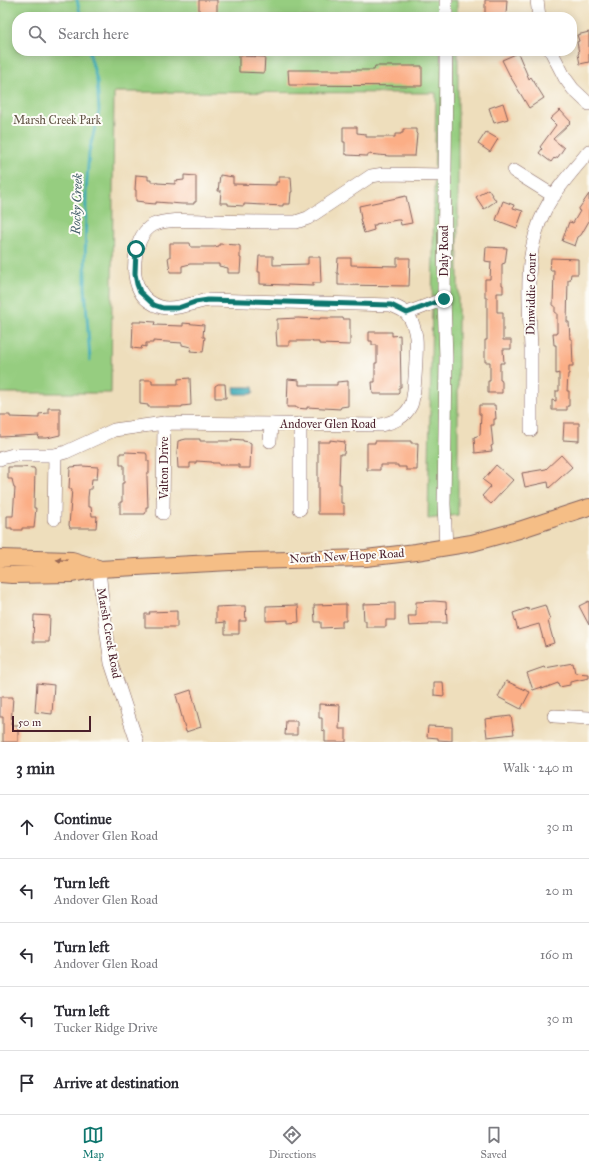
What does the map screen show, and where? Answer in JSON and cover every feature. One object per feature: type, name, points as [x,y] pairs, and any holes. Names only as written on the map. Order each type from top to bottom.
[{"type":"main road","name":"North New Hope Road","points":[[0,574],[72,574],[99,569],[250,561],[366,558],[446,548],[472,543],[589,507]]},
{"type":"main road","name":"North New Hope Road","points":[[0,558],[72,560],[99,569]]},
{"type":"street","points":[[446,0],[446,12]]},
{"type":"street","points":[[537,0],[539,12]]},
{"type":"street","name":"Daly Road","points":[[446,56],[444,299],[446,358],[444,504],[446,548]]},
{"type":"street","points":[[553,56],[573,89],[589,104]]},
{"type":"street","name":"Dinwiddie Court","points":[[531,430],[530,261],[535,236],[545,210],[589,151]]},
{"type":"street","points":[[514,171],[554,196]]},
{"type":"street","points":[[444,299],[407,313],[391,305],[208,300],[195,302],[178,308],[163,308],[154,305],[140,292],[135,274],[136,249],[139,239],[154,225],[175,221],[296,222],[308,218],[371,176],[384,174],[445,175]]},
{"type":"street","name":"Andover Glen Road","points":[[0,460],[13,455],[55,456],[114,430],[164,423],[381,425],[395,421],[402,417],[411,406],[414,395],[416,337],[407,313]]},
{"type":"street","name":"Valton Drive","points":[[163,513],[164,423]]},
{"type":"street","points":[[270,442],[271,424]]},
{"type":"street","points":[[300,425],[300,510]]},
{"type":"street","points":[[54,519],[55,456]]},
{"type":"street","name":"Marsh Creek Road","points":[[99,569],[111,663],[137,742]]},
{"type":"street","points":[[554,716],[589,718]]},
{"type":"green space","name":"Marsh Creek Park","points":[[0,0],[457,0],[457,12],[12,12],[12,56],[458,56],[458,515],[428,519],[436,93],[114,92],[111,393],[0,393]]},
{"type":"water","points":[[235,387],[253,387],[254,392],[251,394],[235,394]]},
{"type":"building","points":[[199,0],[217,0],[217,12],[199,12]]},
{"type":"building","points":[[485,0],[507,0],[506,12],[485,12]]},
{"type":"building","points":[[589,32],[589,62],[580,64],[577,42],[579,41],[577,35]]},
{"type":"building","points":[[239,56],[265,57],[264,73],[239,72]]},
{"type":"building","points":[[511,56],[519,56],[529,79],[531,77],[544,98],[529,108],[502,60]]},
{"type":"building","points":[[375,66],[422,66],[422,86],[289,85],[288,70],[374,70]]},
{"type":"building","points":[[503,103],[508,119],[494,123],[489,108]]},
{"type":"building","points":[[560,110],[571,122],[553,139],[564,148],[558,157],[555,159],[554,158],[551,162],[539,153],[542,149],[540,147],[556,125],[550,119]]},
{"type":"building","points":[[343,127],[357,127],[357,133],[366,134],[366,137],[395,137],[395,134],[403,133],[403,129],[416,129],[415,156],[368,154],[368,156],[347,155],[345,154],[345,142],[343,142]]},
{"type":"building","points":[[486,132],[498,139],[490,152],[478,144]]},
{"type":"building","points":[[136,175],[148,176],[148,180],[151,180],[151,182],[175,184],[175,181],[184,180],[184,175],[196,176],[196,202],[194,202],[194,204],[182,204],[156,202],[156,204],[136,201]]},
{"type":"building","points":[[220,175],[233,177],[233,184],[276,185],[276,182],[279,182],[279,177],[291,177],[292,192],[290,204],[283,204],[283,206],[244,204],[244,206],[220,203],[221,191],[218,191]]},
{"type":"building","points":[[488,189],[496,201],[484,209],[476,197]]},
{"type":"building","points":[[589,194],[589,221],[581,235],[578,237],[575,246],[562,241],[569,222],[573,223],[580,211],[578,210]]},
{"type":"building","points":[[406,196],[412,223],[401,225],[400,220],[397,220],[376,224],[373,225],[374,230],[364,233],[360,219],[359,206]]},
{"type":"building","points":[[503,201],[514,205],[513,208],[523,211],[517,228],[496,220]]},
{"type":"building","points":[[170,243],[190,243],[191,247],[214,247],[219,246],[219,244],[238,245],[240,246],[241,258],[240,273],[228,273],[228,268],[219,266],[219,264],[190,264],[182,266],[182,272],[170,272],[168,257],[170,257]]},
{"type":"building","points":[[486,247],[507,248],[505,263],[502,264],[503,293],[497,293],[497,312],[503,312],[503,340],[511,340],[511,349],[503,349],[504,363],[500,363],[502,393],[488,393],[488,381],[490,381],[490,362],[485,362],[485,340],[487,340],[487,298],[485,298],[485,279],[490,279],[491,262],[485,261]]},
{"type":"building","points":[[259,256],[273,256],[273,265],[308,264],[308,257],[320,257],[321,283],[313,283],[313,286],[260,284],[260,272],[258,272]]},
{"type":"building","points":[[338,258],[351,258],[351,265],[397,266],[397,258],[410,258],[409,286],[338,285]]},
{"type":"building","points":[[551,258],[578,259],[578,274],[571,274],[570,280],[568,280],[567,322],[569,322],[570,339],[572,339],[573,366],[569,366],[567,391],[569,391],[569,406],[567,406],[567,410],[552,410],[552,400],[556,401],[556,391],[559,391],[559,373],[556,374],[556,345],[554,345],[553,333],[557,333],[557,313],[555,313],[555,306],[553,306],[554,270],[550,270]]},
{"type":"building","points":[[277,319],[350,319],[350,345],[319,344],[319,342],[312,342],[313,341],[289,341],[289,346],[277,346]]},
{"type":"building","points":[[133,322],[155,322],[154,325],[183,326],[183,323],[204,325],[203,337],[205,337],[203,352],[190,351],[191,347],[182,345],[182,343],[153,341],[153,343],[146,343],[146,347],[142,346],[141,349],[132,348]]},
{"type":"building","points":[[369,332],[392,332],[392,336],[400,335],[401,387],[399,387],[398,394],[373,394],[372,382],[375,382],[377,345],[372,345],[372,341],[369,341]]},
{"type":"building","points":[[190,378],[191,405],[182,407],[148,407],[148,405],[140,404],[140,380],[152,380],[152,384],[178,384],[178,379]]},
{"type":"building","points":[[288,379],[299,380],[299,385],[337,385],[337,382],[348,381],[348,406],[341,407],[340,409],[307,407],[307,409],[287,407]]},
{"type":"building","points":[[218,384],[225,384],[226,398],[215,398],[215,386]]},
{"type":"building","points":[[479,405],[495,405],[496,419],[494,419],[494,425],[491,425],[493,445],[491,446],[492,451],[475,453],[474,437],[480,435],[481,414],[479,414]]},
{"type":"building","points":[[48,408],[60,408],[60,435],[47,438],[38,438],[39,435],[0,437],[0,415],[10,415],[10,417],[39,418],[39,414],[48,413]]},
{"type":"building","points":[[564,423],[579,423],[579,441],[563,440]]},
{"type":"building","points":[[186,439],[200,439],[200,441],[232,441],[231,439],[249,442],[251,443],[250,468],[239,468],[239,465],[219,465],[219,463],[196,461],[196,463],[190,463],[190,468],[178,468],[178,441]]},
{"type":"building","points":[[330,440],[345,442],[344,454],[340,454],[339,484],[341,484],[341,503],[343,503],[344,506],[344,514],[318,514],[318,442],[330,442]]},
{"type":"building","points":[[375,441],[411,441],[411,443],[418,443],[417,470],[406,470],[406,467],[398,467],[398,465],[380,465],[380,470],[367,470],[367,443],[375,443]]},
{"type":"building","points":[[120,453],[146,453],[147,461],[149,461],[149,473],[147,473],[148,507],[146,507],[145,514],[120,514],[120,502],[122,502],[122,483],[124,483],[124,465],[120,465]]},
{"type":"building","points":[[561,455],[572,467],[549,488],[548,482],[525,487],[522,473],[546,469]]},
{"type":"building","points":[[496,465],[513,480],[491,504],[482,496],[491,486],[483,480]]},
{"type":"building","points":[[82,466],[98,467],[97,479],[92,479],[88,497],[88,507],[91,507],[92,516],[97,516],[96,528],[70,528],[69,525],[72,489],[69,489],[70,468]]},
{"type":"building","points":[[8,467],[34,468],[35,470],[34,508],[36,508],[34,528],[12,530],[12,528],[7,528],[7,516],[13,516],[15,488],[12,479],[8,479]]},
{"type":"building","points":[[589,601],[589,625],[579,606]]},
{"type":"building","points":[[416,602],[446,602],[447,623],[429,623],[429,625],[409,626],[408,616],[416,616]]},
{"type":"building","points":[[395,603],[395,620],[386,620],[386,627],[366,627],[366,621],[364,621],[363,604]]},
{"type":"building","points":[[346,604],[346,621],[342,621],[342,627],[321,628],[321,622],[315,622],[314,605]]},
{"type":"building","points":[[298,605],[299,622],[288,623],[288,620],[266,621],[266,606]]},
{"type":"building","points":[[545,605],[550,620],[548,621],[554,643],[545,646],[539,624],[518,630],[513,613],[528,608],[528,610]]},
{"type":"building","points":[[245,606],[246,621],[239,621],[239,634],[225,634],[225,622],[216,623],[216,607]]},
{"type":"building","points":[[177,611],[177,627],[145,627],[145,614],[150,614],[149,612]]},
{"type":"building","points":[[34,615],[50,616],[49,642],[33,642]]},
{"type":"building","points":[[573,663],[575,673],[589,674],[589,678],[570,682],[570,685],[559,687],[558,683],[542,689],[542,687],[533,690],[527,673],[544,667]]},
{"type":"building","points":[[506,681],[530,692],[521,709],[498,697]]},
{"type":"building","points":[[434,682],[443,682],[444,696],[434,695]]},
{"type":"building","points":[[37,683],[54,685],[52,714],[35,712]]},
{"type":"building","points":[[191,690],[201,727],[186,732],[176,695]]},
{"type":"building","points":[[0,697],[13,697],[11,725],[18,725],[18,742],[3,742],[3,717],[0,717]]},
{"type":"building","points":[[319,704],[340,705],[339,729],[346,729],[346,742],[325,742],[325,731],[322,730],[322,718],[319,718]]},
{"type":"building","points":[[511,716],[514,734],[487,737],[485,719]]},
{"type":"building","points":[[286,721],[297,721],[297,735],[285,735]]},
{"type":"building","points":[[428,726],[452,727],[452,741],[438,740],[438,738],[427,737]]},
{"type":"waterway","name":"Rocky Creek","points":[[77,0],[80,12]]},
{"type":"waterway","name":"Rocky Creek","points":[[90,56],[97,81],[99,111],[89,152],[86,192],[85,287],[90,360]]},
{"type":"route","points":[[136,249],[135,274],[140,292],[154,305],[163,308],[178,308],[195,302],[208,300],[391,305],[407,313],[444,299]]}]
